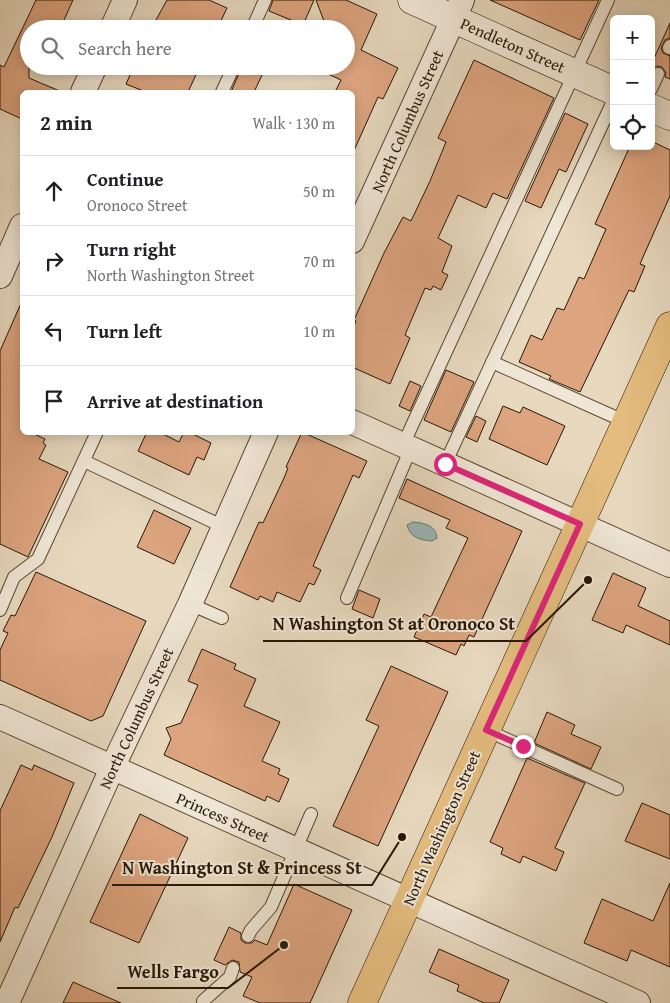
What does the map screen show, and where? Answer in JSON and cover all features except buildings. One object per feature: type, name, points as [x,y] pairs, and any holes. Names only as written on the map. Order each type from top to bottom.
[{"type":"main road","name":"Pendleton Street","points":[[412,0],[457,9],[575,73],[610,89]]},
{"type":"main road","points":[[655,110],[670,116]]},
{"type":"main road","name":"North Washington Street","points":[[362,1003],[670,326]]},
{"type":"street","points":[[115,20],[120,2]]},
{"type":"street","name":"North Columbus Street","points":[[355,234],[457,9]]},
{"type":"street","points":[[84,90],[91,75]]},
{"type":"street","points":[[7,269],[20,232]]},
{"type":"street","points":[[355,423],[670,565]]},
{"type":"street","name":"North Columbus Street","points":[[7,1003],[113,766],[190,604],[265,435]]},
{"type":"street","name":"Princess Street","points":[[0,717],[113,766],[638,1003]]},
{"type":"lane","points":[[256,20],[265,0]]},
{"type":"lane","points":[[347,598],[407,447],[608,0]]},
{"type":"lane","points":[[655,80],[658,74]]},
{"type":"lane","points":[[223,90],[230,75]]},
{"type":"lane","points":[[445,464],[611,105]]},
{"type":"lane","points":[[492,362],[626,422]]},
{"type":"lane","points":[[0,610],[14,577],[38,559],[96,435]]},
{"type":"lane","points":[[84,462],[224,526]]},
{"type":"lane","points":[[190,604],[222,618]]},
{"type":"lane","points":[[486,730],[617,789]]},
{"type":"lane","points":[[248,936],[271,907],[311,814]]},
{"type":"lane","points":[[203,1001],[230,977],[233,968]]},
{"type":"water","points":[[413,522],[432,527],[437,538],[432,541],[413,536],[407,525]]},
{"type":"place","name":"N Washington St at Oronoco St","points":[[588,580]]},
{"type":"place","name":"N Washington St & Princess St","points":[[402,837]]},
{"type":"place","name":"Wells Fargo","points":[[284,945]]},
{"type":"route","points":[[445,464],[580,524],[486,730],[523,746]]}]
